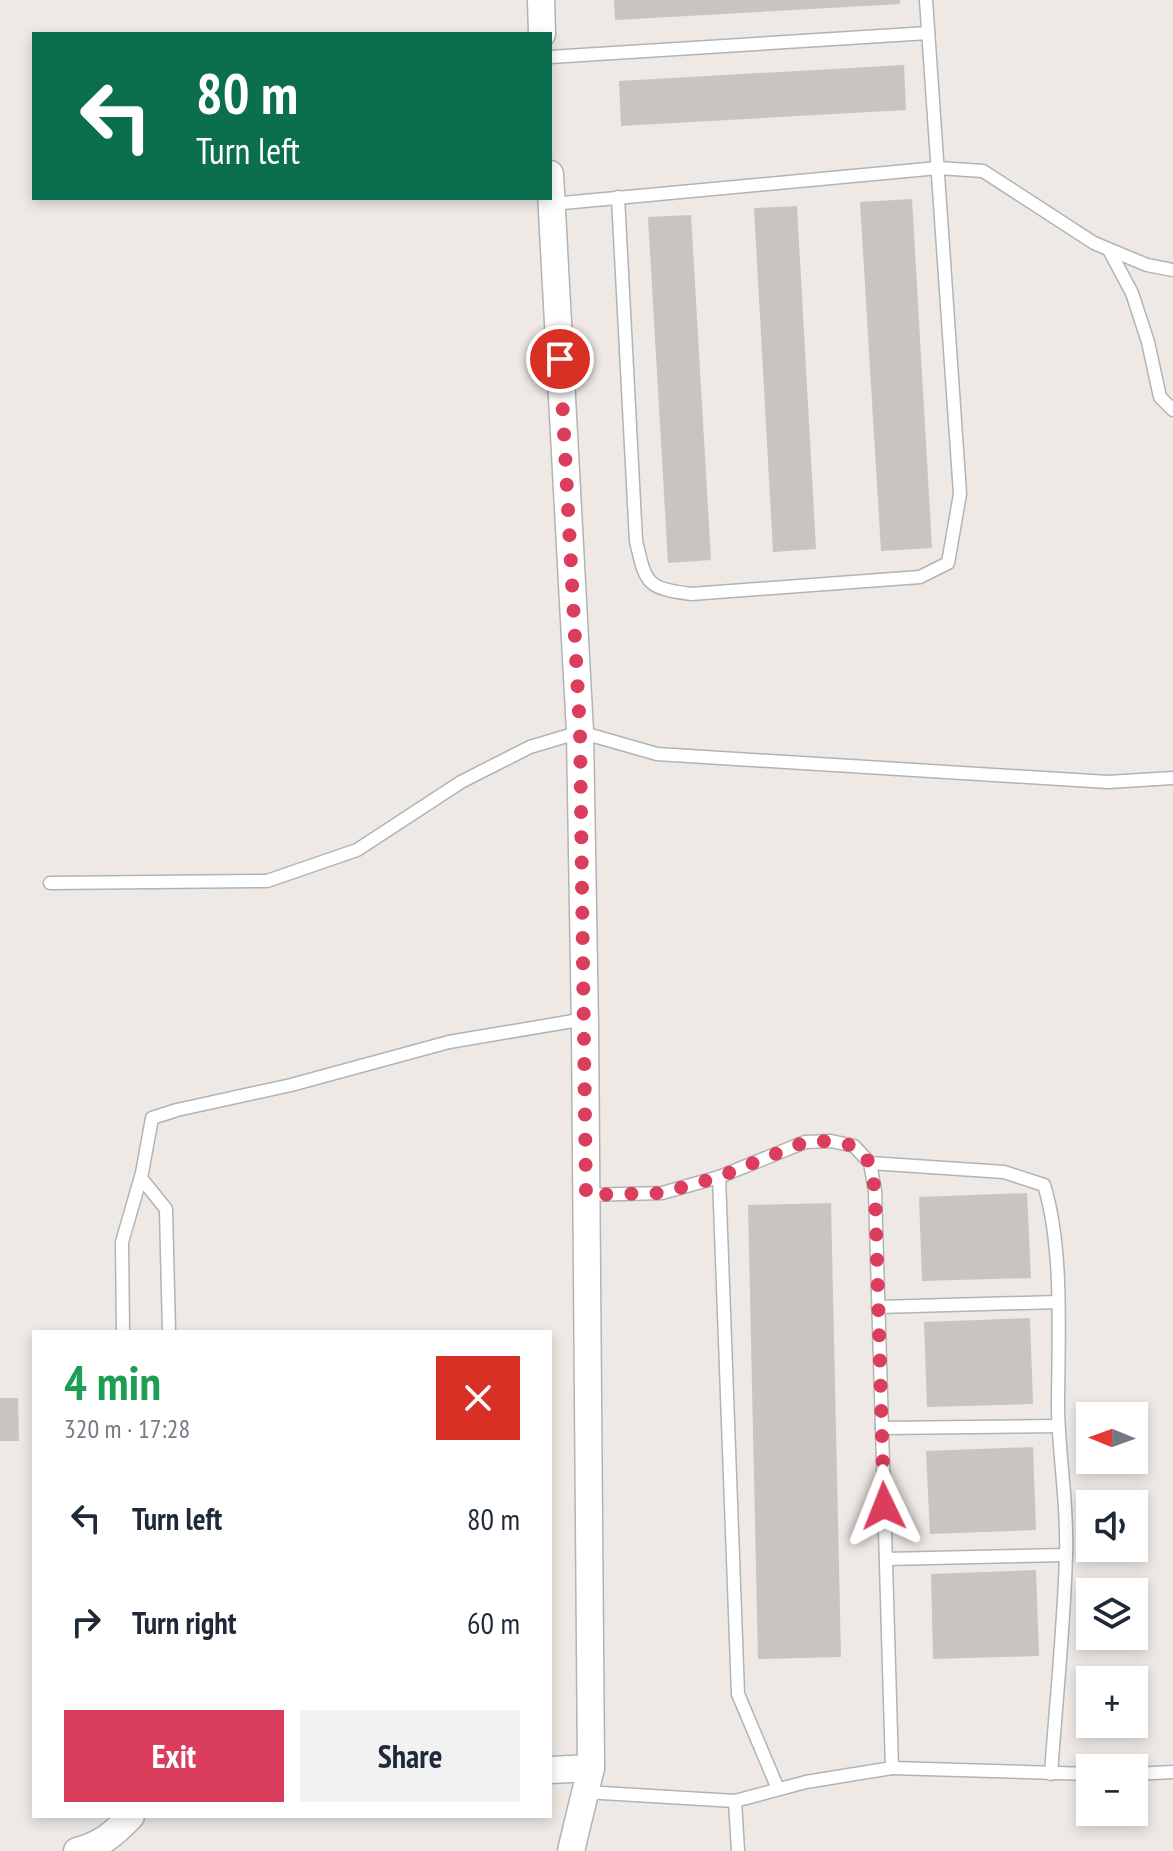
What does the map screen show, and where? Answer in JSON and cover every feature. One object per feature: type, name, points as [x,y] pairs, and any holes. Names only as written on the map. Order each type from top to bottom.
[{"type":"street","points":[[541,0],[542,32]]},
{"type":"street","points":[[552,200],[580,732],[585,1019],[588,1780],[571,1851]]},
{"type":"street","points":[[552,1771],[588,1780]]},
{"type":"street","points":[[85,1850],[113,1836],[127,1818]]},
{"type":"lane","points":[[618,197],[636,541],[644,576],[659,590],[691,594],[920,577],[948,563],[960,494],[926,0]]},
{"type":"lane","points":[[552,57],[928,33]]},
{"type":"lane","points":[[552,204],[938,168],[983,171],[1094,243],[1147,265],[1173,270]]},
{"type":"lane","points":[[1109,250],[1132,293],[1148,342],[1160,397],[1173,410]]},
{"type":"lane","points":[[50,883],[267,881],[357,850],[461,782],[530,747],[580,732],[657,754],[1108,782],[1173,778]]},
{"type":"lane","points":[[123,1330],[122,1242],[141,1178],[152,1118],[291,1085],[449,1042],[585,1019]]},
{"type":"lane","points":[[586,1195],[662,1193],[719,1177],[805,1142],[831,1141],[854,1146],[870,1163],[875,1191],[892,1768]]},
{"type":"lane","points":[[870,1163],[1004,1172],[1044,1185],[1051,1207],[1058,1302],[1058,1426],[1066,1555],[1051,1774]]},
{"type":"lane","points":[[719,1177],[738,1694],[778,1789]]},
{"type":"lane","points":[[141,1178],[166,1209],[169,1330]]},
{"type":"lane","points":[[878,1307],[1058,1302]]},
{"type":"lane","points":[[882,1428],[1058,1426]]},
{"type":"lane","points":[[886,1559],[1066,1555]]},
{"type":"lane","points":[[588,1780],[735,1801],[806,1782],[892,1768],[1076,1774]]},
{"type":"lane","points":[[1148,1773],[1173,1772]]},
{"type":"lane","points":[[735,1801],[738,1851]]},
{"type":"building","points":[[614,0],[900,0],[900,4],[615,20]]},
{"type":"building","points":[[904,65],[906,110],[621,126],[619,81]]},
{"type":"building","points":[[912,199],[932,548],[881,551],[860,202]]},
{"type":"building","points":[[797,206],[816,549],[773,552],[754,208]]},
{"type":"building","points":[[691,215],[711,560],[668,563],[648,217]]},
{"type":"building","points":[[1027,1193],[1031,1278],[922,1281],[919,1197]]},
{"type":"building","points":[[831,1203],[841,1657],[758,1659],[748,1205]]},
{"type":"building","points":[[1030,1318],[1033,1404],[927,1407],[924,1322]]},
{"type":"building","points":[[0,1398],[18,1398],[19,1441],[0,1441]]},
{"type":"building","points":[[1033,1447],[1036,1530],[930,1534],[926,1451]]},
{"type":"building","points":[[1036,1570],[1039,1656],[933,1659],[931,1574]]},
{"type":"route","points":[[560,359],[580,732],[586,1195],[662,1193],[719,1177],[805,1142],[831,1141],[854,1146],[870,1163],[875,1191],[884,1506]]}]
